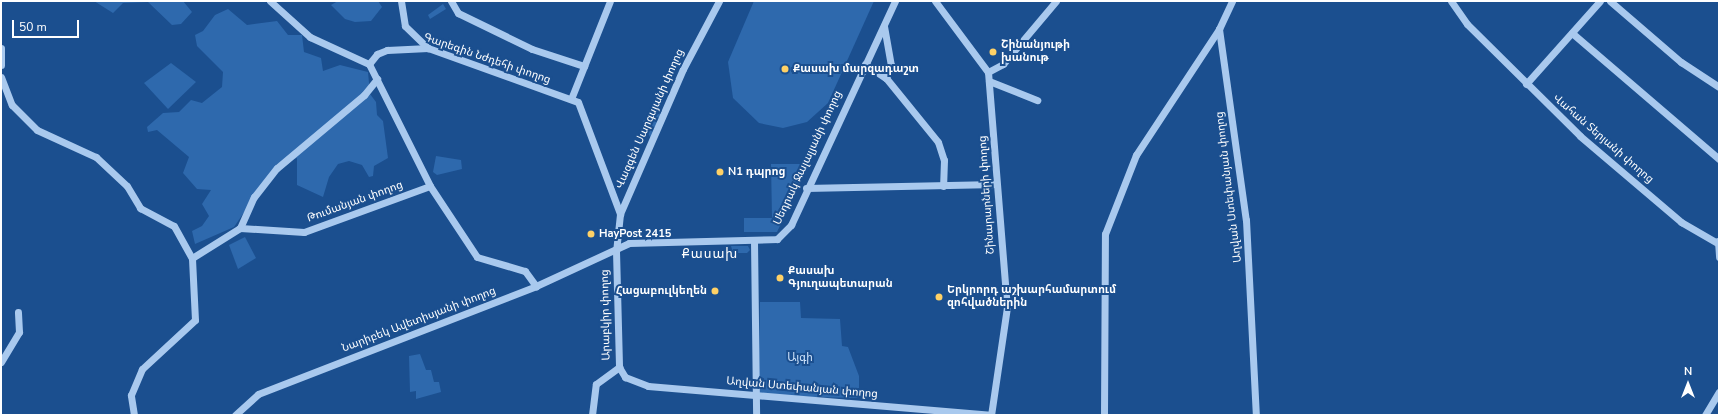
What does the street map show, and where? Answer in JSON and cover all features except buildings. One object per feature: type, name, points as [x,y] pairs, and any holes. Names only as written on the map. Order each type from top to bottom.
[{"type":"street","points":[[270,1],[310,37],[369,64],[430,186],[477,257],[525,271],[536,286]]},
{"type":"street","points":[[401,1],[405,26],[428,48]]},
{"type":"street","points":[[451,1],[458,13],[532,49],[584,66]]},
{"type":"street","points":[[610,1],[571,99],[578,102],[620,214]]},
{"type":"street","name":"Վազգեն Սարգսյանի փողոց","points":[[616,251],[620,214],[683,69],[719,1]]},
{"type":"street","name":"Սեդրակ Ջալալյանի փողոց","points":[[616,251],[629,243],[754,241],[777,239],[786,233],[895,1]]},
{"type":"street","points":[[935,1],[988,72],[1003,64],[1056,1]]},
{"type":"street","points":[[1104,415],[1105,234],[1136,155],[1219,29],[1232,1]]},
{"type":"street","name":"Վահան Տերյանի փողոց","points":[[1450,1],[1467,24],[1580,136],[1681,222],[1718,243]]},
{"type":"street","points":[[1526,84],[1600,1]]},
{"type":"street","points":[[1610,1],[1681,62],[1719,87]]},
{"type":"street","points":[[884,25],[891,65],[886,78]]},
{"type":"street","name":"Աղվան Ստեփանյան փողոց","points":[[1219,29],[1246,220],[1256,415]]},
{"type":"street","points":[[1572,33],[1719,159]]},
{"type":"street","points":[[1,48],[1,66]]},
{"type":"street","name":"Գարեգին Նժդեհի փողոց","points":[[369,64],[377,54],[387,50],[428,48],[571,99]]},
{"type":"street","points":[[865,64],[886,78],[938,142],[944,160],[943,186]]},
{"type":"street","name":"Շինարարների փողոց","points":[[988,72],[1007,307],[990,415]]},
{"type":"street","points":[[1,76],[12,105],[37,130],[96,157],[127,186],[140,208],[174,226],[192,258],[194,320],[142,369],[131,395],[134,415]]},
{"type":"street","points":[[192,258],[240,228],[254,197],[272,174],[338,113],[364,95],[376,79]]},
{"type":"street","points":[[989,82],[1037,100]]},
{"type":"street","points":[[806,188],[996,184]]},
{"type":"street","name":"Թումանյան փողոց","points":[[240,228],[304,232],[430,186]]},
{"type":"street","points":[[754,241],[756,415]]},
{"type":"street","points":[[1718,243],[1719,258]]},
{"type":"street","name":"Նարիբեկ Ավետիսյանի փողոց","points":[[235,415],[258,394],[536,286],[616,251]]},
{"type":"street","name":"Արաբկիր փողոց","points":[[592,415],[596,384],[618,367],[616,251]]},
{"type":"street","points":[[1,362],[19,332],[18,312]]},
{"type":"street","name":"Աղվան Ստեփանյան փողոց","points":[[618,367],[626,377],[648,386],[990,415]]},
{"type":"street","points":[[1705,415],[1719,392]]},
{"type":"green space","points":[[94,1],[183,1],[192,12],[181,24],[172,25],[148,2],[123,3],[113,13]]},
{"type":"green space","points":[[338,1],[378,1],[382,7],[371,21],[355,22],[345,19],[331,5]]},
{"type":"green space","name":"Քասախ մարզադաշտ","points":[[754,1],[874,1],[828,103],[807,122],[783,128],[759,123],[733,98],[728,62]]},
{"type":"green space","points":[[443,4],[446,9],[430,19],[428,15]]},
{"type":"green space","points":[[228,9],[247,25],[277,21],[288,35],[302,35],[304,52],[321,58],[323,71],[340,65],[368,72],[370,94],[376,102],[377,115],[383,121],[388,158],[374,166],[373,176],[369,177],[362,165],[349,161],[338,164],[329,177],[323,197],[297,185],[297,158],[277,164],[234,227],[195,244],[192,231],[202,226],[209,216],[202,204],[211,190],[197,189],[183,173],[189,157],[157,130],[148,132],[147,127],[163,113],[179,112],[191,100],[202,103],[222,87],[223,72],[197,46],[195,35],[203,31],[215,15]]},
{"type":"green space","points":[[171,63],[196,82],[168,109],[144,83]]},
{"type":"green space","points":[[663,112],[666,118],[653,144],[643,121]]},
{"type":"green space","points":[[436,156],[461,160],[462,169],[437,175],[433,172]]},
{"type":"green space","points":[[771,164],[810,164],[777,232],[744,232],[744,218],[772,218]]},
{"type":"green space","points":[[245,237],[256,258],[238,269],[229,245]]},
{"type":"green space","points":[[731,246],[748,246],[750,250],[747,253],[733,253]]},
{"type":"green space","name":"Այգի","points":[[760,302],[800,302],[801,318],[840,319],[842,346],[848,347],[859,376],[859,398],[758,396]]},
{"type":"green space","points":[[420,354],[426,370],[431,370],[434,382],[439,382],[441,392],[416,399],[416,391],[410,392],[409,356]]},
{"type":"place","name":"Շինանյութի խանութ","points":[[993,52]]},
{"type":"place","name":"Քասախ մարզադաշտ","points":[[785,69]]},
{"type":"place","name":"N1 դպրոց","points":[[720,172]]},
{"type":"place","name":"HayPost 2415","points":[[591,234]]},
{"type":"place","name":"Քասախ Գյուղապետարան","points":[[780,278]]},
{"type":"place","name":"Հացաբուլկեղեն","points":[[715,291]]},
{"type":"place","name":"Երկրորդ աշխարհամարտում զոհվածներին","points":[[939,297]]},
{"type":"district","name":"Քասախ","points":[[710,254]]}]
